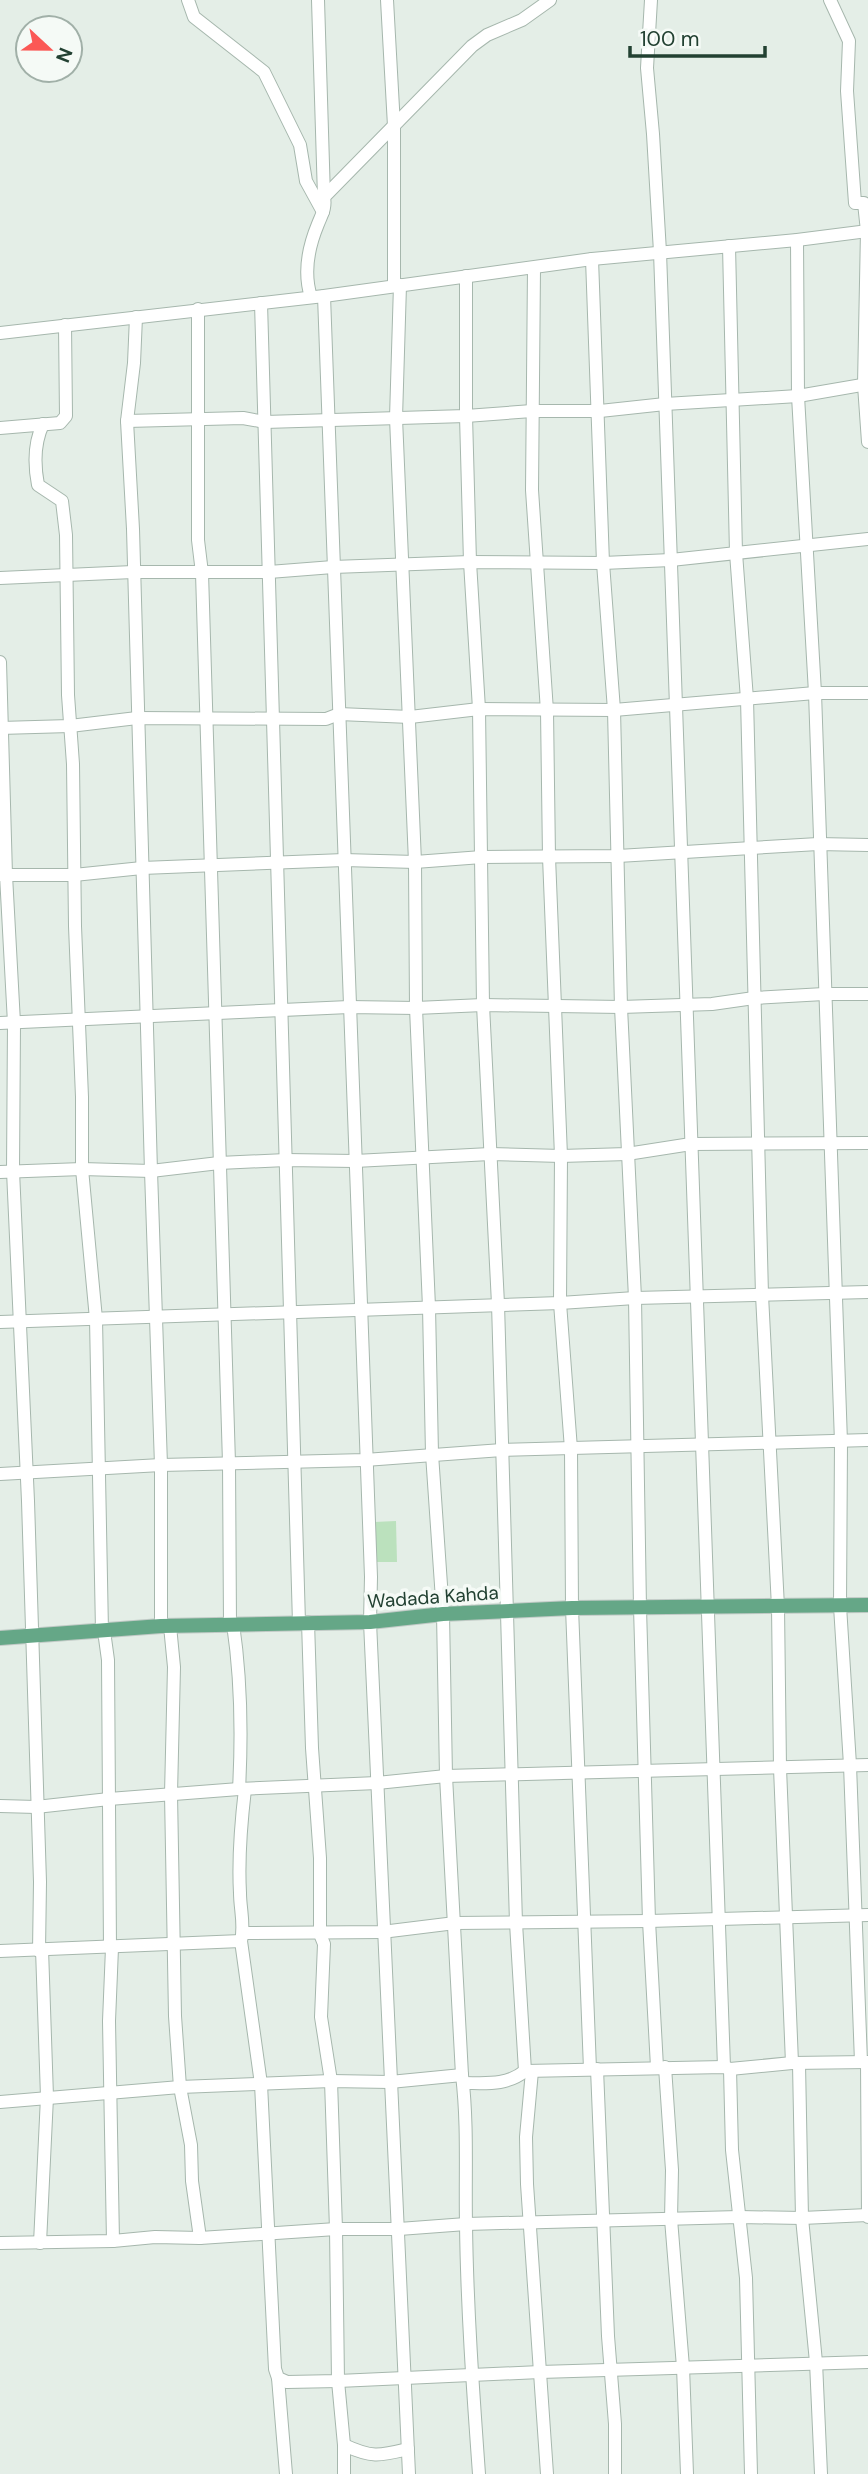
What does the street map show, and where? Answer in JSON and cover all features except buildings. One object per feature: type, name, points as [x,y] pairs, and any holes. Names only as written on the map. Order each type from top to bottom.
[{"type":"main road","name":"Wadada Kahda","points":[[0,1638],[166,1626],[370,1622],[443,1614],[572,1608],[868,1605]]},
{"type":"street","points":[[188,0],[194,17],[264,72],[300,145],[306,181],[323,212]]},
{"type":"street","points":[[318,0],[326,207],[309,247],[307,285],[317,296],[328,419],[382,1932],[399,2229],[409,2474]]},
{"type":"street","points":[[387,0],[394,126],[396,418],[415,862],[415,1008],[429,1307],[432,1454],[443,1614],[446,1776],[466,2124],[471,2374],[479,2474]]},
{"type":"street","points":[[324,197],[472,46],[487,35],[522,20],[550,0]]},
{"type":"street","points":[[651,0],[647,68],[660,252],[718,1919],[732,2150],[745,2252],[751,2474]]},
{"type":"street","points":[[830,0],[849,41],[847,91],[855,202],[864,203],[867,231],[868,442]]},
{"type":"street","points":[[0,333],[317,296],[592,259],[867,231]]},
{"type":"street","points":[[0,2243],[113,2241],[155,2237],[200,2238],[268,2232],[399,2229],[466,2224],[868,2215],[862,1915],[840,1606],[841,1442],[818,844],[815,693],[798,396],[797,240]]},
{"type":"street","points":[[729,246],[736,553],[747,699],[762,1295],[778,1607],[779,1768],[785,1917],[796,2064],[802,2218],[816,2362],[821,2474]]},
{"type":"street","points":[[592,259],[600,411],[603,563],[614,710],[621,1007],[635,1298],[649,1922],[672,2170],[671,2219],[683,2367],[687,2474]]},
{"type":"street","points":[[534,268],[532,490],[539,562],[547,711],[549,857],[561,1156],[560,1303],[571,1448],[572,1608],[582,1923],[603,2221],[607,2336],[615,2424],[615,2474]]},
{"type":"street","points":[[466,276],[470,562],[479,709],[482,1004],[498,1304],[516,1923],[528,2071],[526,2137],[547,2474]]},
{"type":"street","points":[[261,303],[294,1463],[320,1858],[320,1934],[324,1944],[321,2017],[331,2081],[338,2381],[344,2474]]},
{"type":"street","points":[[198,309],[198,540],[202,573],[229,1463],[231,1624],[238,1657],[240,1715],[242,1789],[239,1891],[242,1937],[261,2084],[275,2369],[286,2474]]},
{"type":"street","points":[[136,317],[127,421],[166,1626],[174,1667],[171,1794],[173,1945],[180,2087],[191,2145],[192,2181],[200,2238]]},
{"type":"street","points":[[0,428],[60,423],[66,416],[65,325]]},
{"type":"street","points":[[127,421],[243,418],[265,422],[466,416],[532,411],[600,411],[798,396],[866,385]]},
{"type":"street","points":[[43,424],[37,437],[34,468],[38,485],[62,501],[66,535],[82,1169],[96,1319],[103,1631],[108,1660],[111,1948],[109,2021],[113,2241]]},
{"type":"street","points":[[0,578],[133,572],[269,572],[333,566],[470,562],[603,563],[670,560],[868,539]]},
{"type":"street","points":[[0,662],[3,875],[15,1023],[6,1172],[19,1322],[27,1474],[40,1950],[47,2097],[40,2243]]},
{"type":"street","points":[[1,729],[70,726],[137,718],[326,719],[339,714],[410,716],[479,709],[614,710],[815,693],[868,693]]},
{"type":"street","points":[[3,875],[74,875],[142,868],[344,860],[415,862],[482,857],[618,856],[818,844],[868,845]]},
{"type":"street","points":[[0,1024],[349,1007],[415,1008],[482,1004],[621,1007],[712,1004],[754,998],[824,994],[868,994]]},
{"type":"street","points":[[6,1172],[82,1169],[151,1171],[219,1163],[355,1161],[421,1156],[627,1154],[691,1144],[868,1143]]},
{"type":"street","points":[[0,1322],[868,1292]]},
{"type":"street","points":[[0,1474],[161,1465],[366,1460],[502,1450],[868,1440]]},
{"type":"street","points":[[0,1805],[36,1807],[171,1794],[377,1783],[446,1776],[868,1765]]},
{"type":"street","points":[[0,1951],[173,1945],[242,1937],[382,1932],[455,1923],[649,1922],[862,1915]]},
{"type":"street","points":[[0,2102],[180,2087],[462,2079],[503,2083],[528,2071],[727,2068],[865,2062]]},
{"type":"street","points":[[278,2378],[287,2382],[338,2381],[471,2374],[868,2362]]},
{"type":"street","points":[[344,2445],[366,2455],[381,2455],[408,2449]]},
{"type":"green space","points":[[396,1521],[397,1562],[375,1562],[374,1522]]}]
